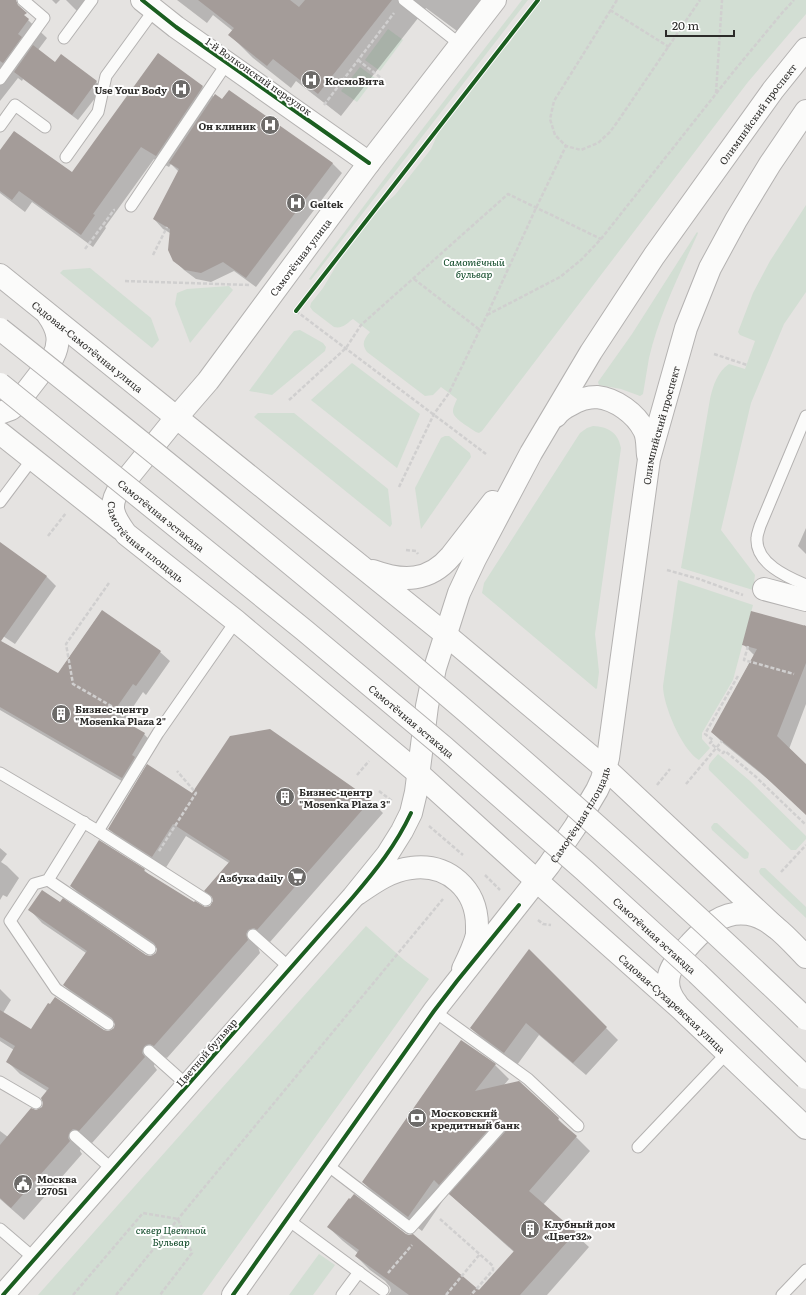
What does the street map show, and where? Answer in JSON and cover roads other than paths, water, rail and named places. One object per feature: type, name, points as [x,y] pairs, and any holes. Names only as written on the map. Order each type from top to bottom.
[{"type":"main road","name":"Самотёчная улица","points":[[176,418],[208,381],[369,164],[495,0]]},
{"type":"main road","name":"1-й Волконский переулок","points":[[148,5],[369,164]]},
{"type":"main road","name":"Олимпийский проспект","points":[[445,634],[466,577],[531,453],[591,352],[654,256],[773,90],[806,49]]},
{"type":"main road","name":"Олимпийский проспект","points":[[606,769],[649,459],[686,328],[710,268],[770,164],[806,111]]},
{"type":"main road","name":"Садовая-Самотёчная улица","points":[[0,276],[176,418]]},
{"type":"main road","points":[[0,413],[11,409],[16,405],[57,350],[58,343],[56,329],[53,322],[44,310]]},
{"type":"main road","points":[[0,329],[326,592],[473,716],[624,849],[726,942],[806,1019]]},
{"type":"main road","name":"Самотёчная эстакада","points":[[0,384],[304,630],[445,748],[584,870],[697,973],[806,1078]]},
{"type":"main road","points":[[546,428],[559,411],[587,398],[598,397],[622,407],[635,416],[645,431],[649,459]]},
{"type":"main road","name":"Самотёчная площадь","points":[[176,418],[445,634],[606,769],[591,801],[537,881],[419,774],[236,621],[126,534],[114,516],[114,498],[121,486],[176,418]]},
{"type":"main road","points":[[0,433],[126,534]]},
{"type":"main road","points":[[362,567],[384,575],[406,579],[424,576],[444,565],[531,453]]},
{"type":"main road","points":[[764,588],[806,600]]},
{"type":"main road","points":[[419,774],[427,706],[434,668],[445,634]]},
{"type":"main road","points":[[606,769],[806,957]]},
{"type":"main road","name":"Цветной бульвар","points":[[3,1295],[354,897],[387,855],[402,831],[411,813],[419,774]]},
{"type":"main road","points":[[354,897],[372,884],[394,872],[410,868],[426,867],[449,875],[458,881],[467,891],[473,902],[477,923],[476,935],[468,960],[457,981]]},
{"type":"main road","points":[[233,1295],[434,1011],[537,881]]},
{"type":"main road","name":"Садовая-Сухаревская улица","points":[[537,881],[728,1052],[806,1128]]},
{"type":"main road","points":[[680,1008],[671,997],[668,987],[670,970],[680,955],[710,924],[728,915],[747,914],[756,916],[766,921],[775,928]]},
{"type":"lane","points":[[0,79],[44,18],[23,0]]},
{"type":"lane","points":[[64,38],[92,0]]},
{"type":"lane","points":[[404,0],[461,46]]},
{"type":"lane","points":[[66,157],[98,112],[106,76],[148,5]]},
{"type":"lane","points":[[131,206],[227,63]]},
{"type":"lane","points":[[0,126],[15,105],[45,127]]},
{"type":"lane","points":[[806,416],[760,526],[757,540],[759,552],[766,561],[779,571],[806,585]]},
{"type":"lane","points":[[0,502],[33,458]]},
{"type":"lane","points":[[98,831],[158,733],[236,621]]},
{"type":"lane","points":[[0,773],[84,822],[206,900]]},
{"type":"lane","points":[[84,822],[48,880],[34,884],[10,921],[56,989],[108,1024]]},
{"type":"lane","points":[[48,880],[150,949]]},
{"type":"lane","points":[[253,935],[290,968]]},
{"type":"lane","points":[[434,1011],[528,1079],[534,1088],[578,1126]]},
{"type":"lane","points":[[149,1051],[187,1085]]},
{"type":"lane","points":[[638,1147],[728,1052]]},
{"type":"lane","points":[[0,1082],[36,1103]]},
{"type":"lane","points":[[326,1164],[410,1228],[500,1127]]},
{"type":"lane","points":[[75,1136],[113,1170]]},
{"type":"lane","points":[[286,1219],[380,1288]]},
{"type":"lane","points":[[0,1229],[35,1259]]},
{"type":"lane","points":[[782,1295],[806,1270]]},
{"type":"lane","points":[[342,1295],[359,1272]]},
{"type":"place","name":"КосмоВита","points":[[311,80]]},
{"type":"place","name":"Use Your Body","points":[[181,89]]},
{"type":"place","name":"Он клиник","points":[[270,125]]},
{"type":"place","name":"Geltek","points":[[296,203]]},
{"type":"place","name":"Бизнес-центр \"Mosenka Plaza 2\"","points":[[61,714]]},
{"type":"place","name":"Бизнес-центр \"Mosenka Plaza 3\"","points":[[285,797]]},
{"type":"place","name":"Азбука daily","points":[[297,877]]},
{"type":"place","name":"Московский кредитный банк","points":[[417,1118]]},
{"type":"place","name":"Москва 127051","points":[[23,1184]]},
{"type":"place","name":"Клубный дом «Цвет32»","points":[[530,1229]]},
{"type":"park label","name":"Самотёчный бульвар","points":[[474,266]]},
{"type":"park label","name":"сквер Цветной Бульвар","points":[[171,1234]]}]
